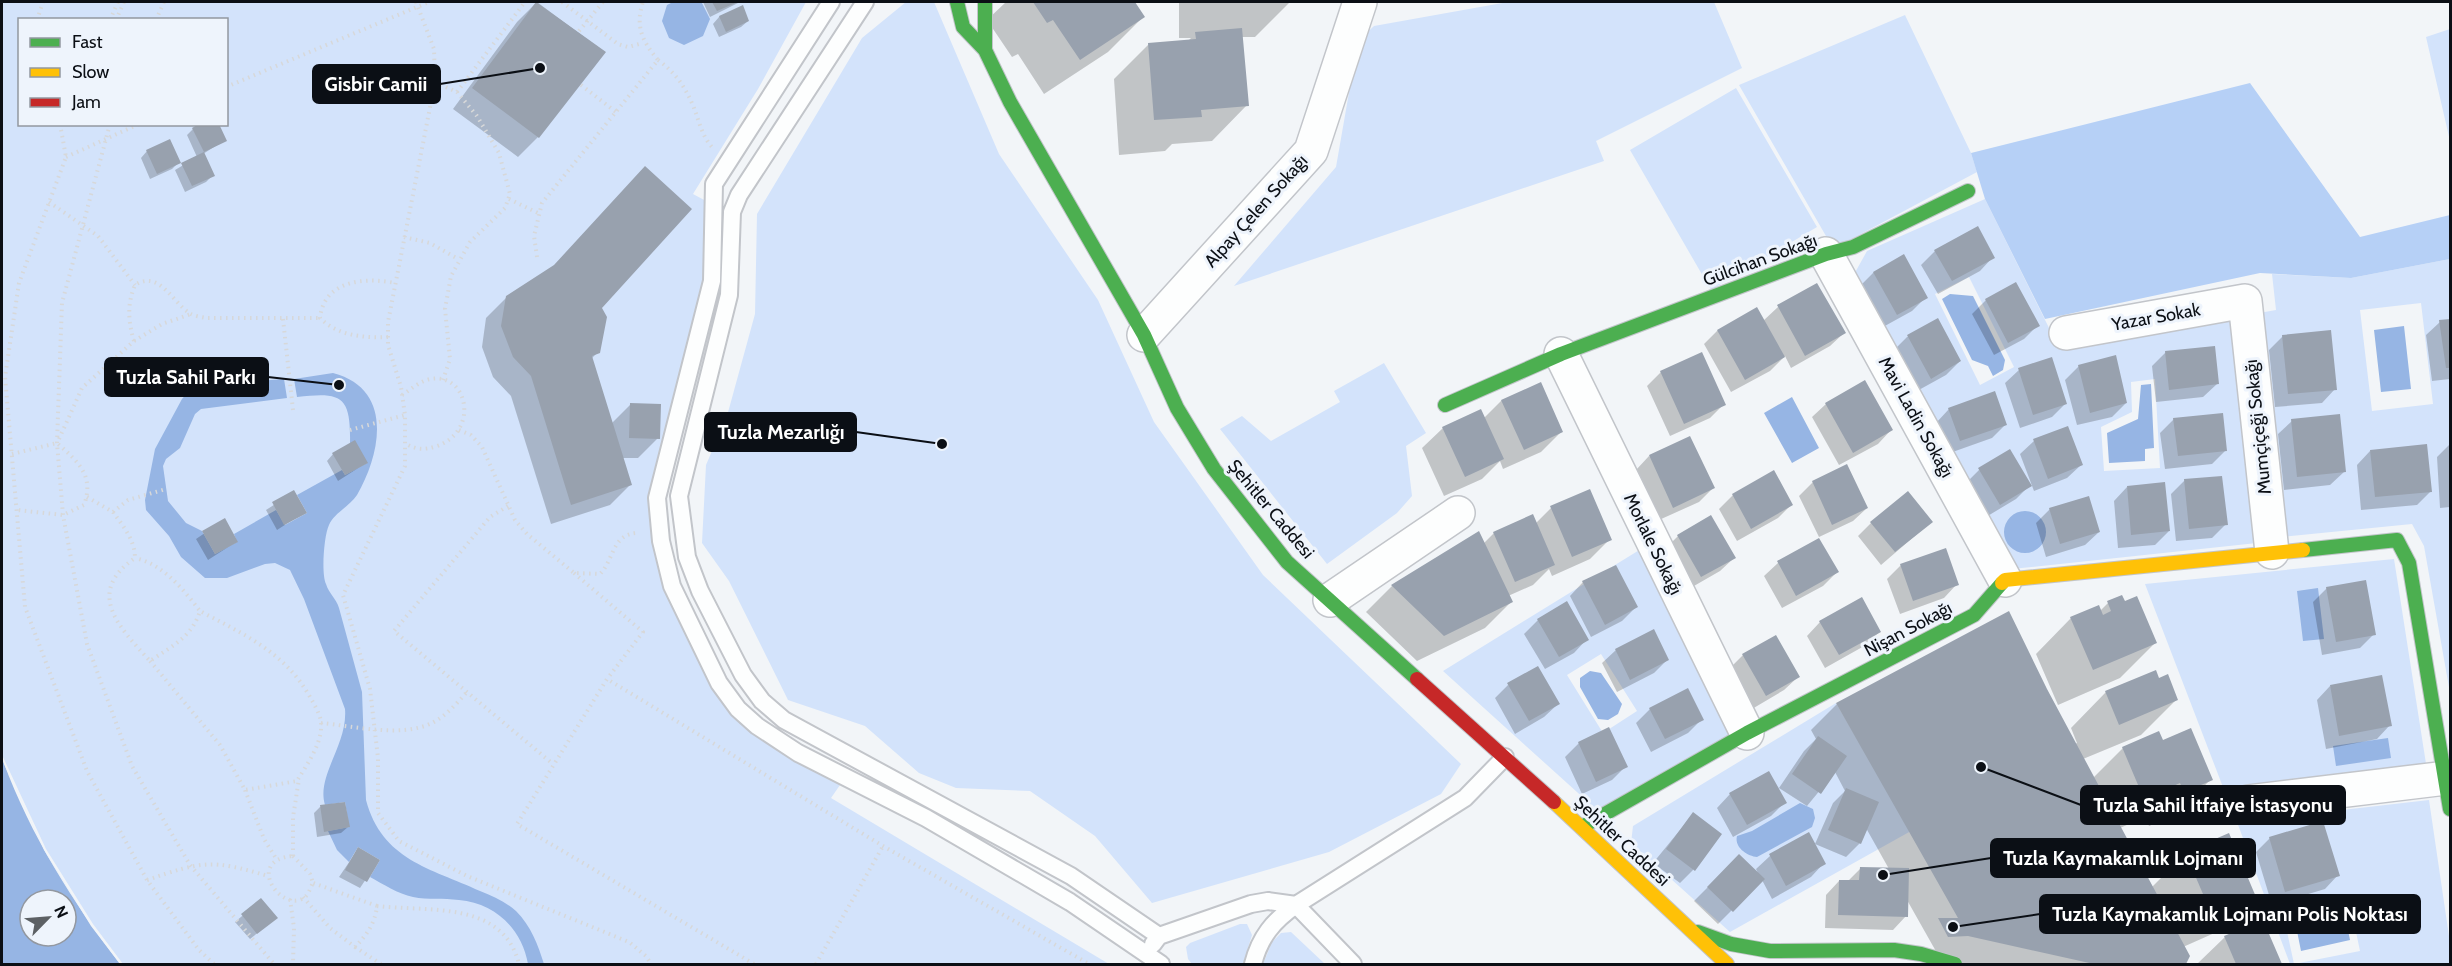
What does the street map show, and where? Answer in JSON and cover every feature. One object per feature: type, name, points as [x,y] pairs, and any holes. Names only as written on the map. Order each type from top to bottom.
[{"type":"street","points":[[957,2],[963,27],[985,50]]},
{"type":"street","points":[[985,2],[987,13],[985,50]]},
{"type":"street","name":"Alpay Çelen Sokağı","points":[[1144,335],[1311,151],[1360,2]]},
{"type":"street","name":"Şehitler Caddesi","points":[[985,50],[1010,102],[1144,335],[1177,408],[1214,469],[1287,562],[1582,827],[1727,964]]},
{"type":"street","name":"Gülcihan Sokağı","points":[[1445,405],[1562,354],[1826,254],[1852,247],[1968,191]]},
{"type":"street","name":"Mavi Ladin Sokağı","points":[[1826,254],[2005,580]]},
{"type":"street","name":"Yazar Sokak","points":[[2066,333],[2245,301]]},
{"type":"street","name":"Mumçiçeği Sokağı","points":[[2245,301],[2272,552]]},
{"type":"street","name":"Morlale Sokağı","points":[[1562,354],[1747,734]]},
{"type":"street","points":[[1330,600],[1458,513]]},
{"type":"street","points":[[2005,580],[2397,540],[2409,563],[2448,793],[2248,802]]},
{"type":"street","name":"Nişan Sokağı","points":[[1582,827],[1747,734],[1974,615],[2005,580]]},
{"type":"street","name":"Şehitler Caddesi","points":[[1678,920],[1696,931],[1731,944],[1770,951],[1873,949],[1921,954],[1955,964]]},
{"type":"street","points":[[1830,964],[1843,956],[1873,949]]},
{"type":"street","points":[[1794,951],[1808,954],[1820,964]]},
{"type":"lane","points":[[831,2],[714,184],[712,280],[657,498],[661,541],[672,586],[719,683],[738,709],[758,726],[798,753],[926,818],[1070,902],[1161,964]]},
{"type":"lane","points":[[865,2],[739,195],[732,212],[729,295],[679,496],[687,557],[700,591],[743,675],[762,701],[784,720],[1071,876],[1159,936]]},
{"type":"lane","points":[[1253,964],[1265,932],[1278,918],[1465,798],[1505,758]]},
{"type":"lane","points":[[1146,954],[1159,936],[1251,904],[1268,901],[1296,905],[1353,964]]},
{"type":"path","points":[[38,18],[44,2]]},
{"type":"path","points":[[111,18],[118,2]]},
{"type":"path","points":[[117,18],[124,2]]},
{"type":"path","points":[[157,18],[164,2]]},
{"type":"path","points":[[228,86],[417,4],[429,2]]},
{"type":"path","points":[[457,92],[525,2]]},
{"type":"path","points":[[562,2],[618,44],[628,47],[643,43]]},
{"type":"path","points":[[579,31],[603,2]]},
{"type":"path","points":[[643,2],[639,13],[639,31],[643,43],[658,60],[673,71],[684,87],[709,144],[730,161]]},
{"type":"path","points":[[417,4],[434,49],[435,82],[395,283],[388,337],[405,415],[405,466],[343,595],[370,688],[378,758],[378,813],[399,841],[467,876],[629,942],[646,956],[651,964]]},
{"type":"path","points":[[537,257],[534,236],[542,203],[658,60]]},
{"type":"path","points":[[435,82],[457,92],[477,116],[499,153],[507,176],[509,199],[505,208],[470,242],[450,276],[445,309],[450,359],[443,380]]},
{"type":"path","points":[[581,85],[616,112]]},
{"type":"path","points":[[63,126],[66,157],[20,284],[5,377],[25,607],[87,771],[147,880],[214,964]]},
{"type":"path","points":[[109,126],[81,224],[62,303],[57,443],[63,515],[87,644],[132,766],[190,865],[274,964]]},
{"type":"path","points":[[66,157],[134,126]]},
{"type":"path","points":[[509,199],[538,213]]},
{"type":"path","points":[[49,202],[81,224],[112,252],[135,285]]},
{"type":"path","points":[[404,237],[430,243],[458,259]]},
{"type":"path","points":[[320,318],[321,307],[328,298],[350,282],[364,279],[395,283]]},
{"type":"path","points":[[134,341],[129,325],[129,310],[135,285],[143,280],[153,281],[166,290],[190,314],[206,318],[226,320],[320,318],[328,326],[343,332],[372,338],[388,337]]},
{"type":"path","points":[[57,443],[82,388],[134,341],[162,324],[190,314]]},
{"type":"path","points":[[283,319],[293,410]]},
{"type":"path","points":[[402,395],[429,379],[443,380],[455,387],[463,400],[466,414],[459,430],[445,443],[427,450],[414,448],[405,443]]},
{"type":"path","points":[[350,430],[405,415]]},
{"type":"path","points":[[459,430],[471,435],[482,447],[515,520],[527,534],[643,632],[607,679],[517,824],[754,964]]},
{"type":"path","points":[[12,454],[57,443]]},
{"type":"path","points":[[17,510],[63,515],[84,505],[89,491],[86,476],[75,459],[57,443]]},
{"type":"path","points":[[113,512],[128,500],[166,489]]},
{"type":"path","points":[[87,497],[113,512],[130,537],[135,558]]},
{"type":"path","points":[[508,506],[490,517],[394,631],[554,764]]},
{"type":"path","points":[[574,573],[600,574],[608,566],[616,542],[629,533],[642,533]]},
{"type":"path","points":[[135,558],[147,561],[160,569],[189,596],[200,611],[276,654],[294,671],[307,691],[321,723],[318,743],[299,778],[293,817],[293,856],[310,874],[313,883]]},
{"type":"path","points":[[135,558],[113,577],[108,592],[112,611],[124,632],[220,744],[245,790],[264,839],[277,860]]},
{"type":"path","points":[[150,661],[183,640],[195,627],[200,611]]},
{"type":"path","points":[[607,679],[884,846],[1089,964]]},
{"type":"path","points":[[321,723],[374,729],[405,729],[431,723],[453,708],[467,692]]},
{"type":"path","points":[[245,790],[297,781],[299,778]]},
{"type":"path","points":[[816,964],[884,846]]},
{"type":"path","points":[[293,856],[277,860],[271,865],[268,876],[273,889],[284,898],[296,901],[303,897],[313,883]]},
{"type":"path","points":[[147,880],[190,865],[210,863],[230,865],[268,876]]},
{"type":"path","points":[[313,883],[377,906],[456,912],[482,918],[497,927],[509,941],[519,964]]},
{"type":"path","points":[[303,897],[330,928],[381,964]]},
{"type":"path","points":[[290,899],[294,928],[293,964]]},
{"type":"path","points":[[355,947],[375,918],[377,906]]},
{"type":"shaded area","points":[[2,2],[806,2],[758,89],[693,194],[706,201],[705,275],[650,496],[657,558],[675,611],[725,706],[744,727],[840,785],[831,798],[1109,964],[120,964],[78,905],[78,888],[68,888],[44,850],[2,758]]},
{"type":"shaded area","points":[[673,2],[702,3],[710,19],[703,36],[684,45],[669,38],[662,21],[667,5]]},
{"type":"shaded area","points":[[906,2],[934,2],[999,154],[1098,300],[1154,422],[1263,575],[1461,764],[1441,794],[1329,852],[1152,903],[1095,836],[1030,791],[956,788],[919,773],[865,726],[788,700],[729,581],[702,543],[706,465],[727,416],[755,314],[757,214],[862,38]]},
{"type":"shaded area","points":[[1508,2],[1714,2],[1742,68],[1596,141],[1604,161],[1234,286],[1336,167],[1358,41],[1374,26]]},
{"type":"shaded area","points":[[1905,15],[1971,153],[1977,172],[1846,242],[1830,243],[1739,85]]},
{"type":"shaded area","points":[[2450,29],[2450,141],[2426,37]]},
{"type":"shaded area","points":[[2250,83],[2360,237],[2450,215],[2450,259],[2351,278],[2260,273],[2045,319],[1985,199],[1971,153]]},
{"type":"shaded area","points":[[1736,88],[1817,227],[1711,290],[1630,150]]},
{"type":"shaded area","points":[[1985,199],[2057,344],[2231,311],[2257,543],[2012,569],[1852,278],[1867,251]],"holes":[[[1969,277],[2014,367],[1980,385],[1935,294]],[[2155,379],[2160,468],[2104,471],[2101,427],[2132,412],[2131,382]]]},
{"type":"shaded area","points":[[2450,259],[2450,693],[2424,546],[2412,524],[2280,537],[2259,313],[2276,310],[2272,274],[2351,278]],"holes":[[[2421,303],[2433,404],[2372,411],[2360,310]]]},
{"type":"shaded area","points":[[1950,294],[1973,296],[2005,360],[2003,370],[1993,376],[1988,366],[1972,360],[1942,299]]},
{"type":"shaded area","points":[[2404,326],[2411,389],[2381,392],[2374,330]]},
{"type":"shaded area","points":[[1384,363],[1426,433],[1406,446],[1412,496],[1397,513],[1327,564],[1220,429],[1242,416],[1271,441],[1340,402],[1334,391]]},
{"type":"shaded area","points":[[333,373],[353,381],[366,393],[374,408],[377,424],[372,460],[357,495],[334,517],[329,525],[323,564],[324,579],[339,608],[362,692],[366,800],[373,820],[396,849],[410,859],[494,897],[516,911],[530,929],[544,964],[528,964],[520,940],[505,920],[495,912],[472,902],[407,896],[370,877],[380,860],[358,847],[349,862],[337,850],[328,831],[349,827],[345,802],[325,805],[323,794],[328,771],[342,735],[345,709],[304,599],[290,570],[275,563],[265,564],[227,578],[205,578],[181,557],[169,536],[146,510],[145,500],[155,449],[182,399],[190,390],[201,385],[284,379],[287,398],[201,409],[195,414],[180,448],[166,459],[163,466],[168,501],[186,523],[202,531],[215,554],[237,542],[234,534],[276,510],[285,525],[307,513],[297,495],[342,470],[345,475],[367,463],[350,443],[348,415],[340,400],[324,395],[297,397],[294,379]]},
{"type":"shaded area","points":[[2151,384],[2154,448],[2145,449],[2145,461],[2109,463],[2107,433],[2138,419],[2141,385]]},
{"type":"shaded area","points":[[1792,397],[1819,448],[1792,463],[1764,413]]},
{"type":"shaded area","points":[[2025,511],[2040,517],[2046,532],[2040,547],[2025,553],[2010,547],[2004,532],[2010,517]]},
{"type":"shaded area","points":[[1641,549],[1734,733],[1598,811],[1443,671]],"holes":[[[1601,654],[1637,711],[1603,733],[1567,675]]]},
{"type":"shaded area","points":[[2394,559],[2427,770],[2226,795],[2145,584]]},
{"type":"shaded area","points":[[2318,588],[2324,639],[2303,641],[2297,591]]},
{"type":"shaded area","points":[[1590,671],[1601,673],[1622,704],[1618,714],[1608,720],[1598,719],[1580,687],[1580,678]]},
{"type":"shaded area","points":[[1836,703],[1911,831],[1730,932],[1631,843],[1633,826]]},
{"type":"shaded area","points":[[2388,738],[2391,758],[2336,766],[2333,746]]},
{"type":"shaded area","points":[[2,758],[25,813],[67,888],[18,888],[18,948],[78,948],[78,905],[120,964],[2,964]]},
{"type":"shaded area","points":[[2429,800],[2450,943],[2450,964],[2294,964],[2290,964],[2237,822]],"holes":[[[2351,908],[2360,951],[2294,964],[2285,922]]]},
{"type":"shaded area","points":[[1800,803],[1813,809],[1815,818],[1812,827],[1757,857],[1745,853],[1739,847],[1737,836],[1752,831]]},
{"type":"shaded area","points":[[2345,916],[2350,940],[2301,951],[2296,926]]},
{"type":"shaded area","points":[[1240,924],[1247,924],[1252,935],[1243,964],[1192,964],[1188,959],[1186,947],[1190,943]]},
{"type":"shaded area","points":[[1291,932],[1325,964],[1263,964],[1272,942],[1281,933]]},
{"type":"pier","points":[[2,755],[46,849],[70,888],[68,888],[44,850],[4,764]]},
{"type":"pier","points":[[78,900],[123,964],[120,964],[78,905]]},
{"type":"building","points":[[536,2],[606,52],[539,138],[472,88]]},
{"type":"building","points":[[712,2],[738,2],[717,11]]},
{"type":"building","points":[[1033,2],[1135,2],[1145,17],[1080,60],[1053,20],[1047,23]]},
{"type":"building","points":[[743,5],[749,21],[726,32],[719,16]]},
{"type":"building","points":[[1242,28],[1249,106],[1201,110],[1202,117],[1154,120],[1148,43],[1196,39],[1195,32]]},
{"type":"building","points":[[220,126],[227,141],[204,152],[192,128]]},
{"type":"building","points":[[170,139],[181,163],[157,174],[146,150]]},
{"type":"building","points":[[204,152],[215,176],[192,186],[181,163]]},
{"type":"building","points":[[645,166],[692,209],[602,308],[607,317],[600,353],[592,356],[632,485],[571,505],[531,376],[513,357],[501,326],[506,296],[554,265]]},
{"type":"building","points":[[1978,226],[1995,258],[1952,281],[1934,250]]},
{"type":"building","points":[[1904,254],[1928,298],[1897,315],[1873,272]]},
{"type":"building","points":[[2016,282],[2040,326],[2008,343],[1985,299]]},
{"type":"building","points":[[1817,283],[1846,333],[1805,356],[1777,305]]},
{"type":"building","points":[[1757,307],[1785,357],[1745,380],[1717,330]]},
{"type":"building","points":[[1938,318],[1961,361],[1931,379],[1907,335]]},
{"type":"building","points":[[2450,319],[2450,368],[2446,368],[2439,320]]},
{"type":"building","points":[[2331,330],[2337,390],[2288,394],[2282,335]]},
{"type":"building","points":[[2215,346],[2219,384],[2169,390],[2165,351]]},
{"type":"building","points":[[1702,352],[1726,405],[1684,424],[1660,371]]},
{"type":"building","points":[[2116,355],[2127,403],[2090,413],[2078,365]]},
{"type":"building","points":[[2052,357],[2067,404],[2033,415],[2018,368]]},
{"type":"building","points":[[1865,380],[1893,430],[1853,453],[1825,403]]},
{"type":"building","points":[[1541,382],[1563,432],[1524,450],[1501,400]]},
{"type":"building","points":[[1995,391],[2007,425],[1960,441],[1948,408]]},
{"type":"building","points":[[630,403],[661,404],[660,439],[629,438]]},
{"type":"building","points":[[1481,409],[1504,459],[1465,477],[1442,427]]},
{"type":"building","points":[[2223,413],[2227,451],[2178,456],[2173,418]]},
{"type":"building","points":[[2340,414],[2346,472],[2297,477],[2291,419]]},
{"type":"building","points":[[2068,426],[2083,465],[2048,479],[2033,439]]},
{"type":"building","points":[[1690,436],[1715,488],[1673,508],[1649,455]]},
{"type":"building","points":[[355,440],[368,463],[345,475],[332,453]]},
{"type":"building","points":[[2427,444],[2432,492],[2375,497],[2370,450]]},
{"type":"building","points":[[2010,449],[2032,486],[2000,505],[1978,468]]},
{"type":"building","points":[[1847,464],[1868,508],[1832,525],[1812,481]]},
{"type":"building","points":[[1774,470],[1793,505],[1751,529],[1732,494]]},
{"type":"building","points":[[2222,476],[2228,525],[2189,529],[2184,479]]},
{"type":"building","points":[[2165,482],[2170,531],[2131,535],[2127,486]]},
{"type":"building","points":[[1590,489],[1612,540],[1572,557],[1550,506]]},
{"type":"building","points":[[294,490],[307,513],[284,525],[272,502]]},
{"type":"building","points":[[1908,491],[1933,522],[1895,552],[1870,522]]},
{"type":"building","points":[[2089,496],[2100,532],[2060,544],[2049,508]]},
{"type":"building","points":[[1533,514],[1555,565],[1515,582],[1493,532]]},
{"type":"building","points":[[1711,515],[1736,558],[1701,577],[1677,535]]},
{"type":"building","points":[[225,518],[238,542],[215,554],[202,531]]},
{"type":"building","points":[[1479,531],[1513,602],[1444,636],[1391,585]]},
{"type":"building","points":[[1819,538],[1839,572],[1796,596],[1777,561]]},
{"type":"building","points":[[1946,548],[1959,585],[1913,601],[1900,564]]},
{"type":"building","points":[[1616,565],[1638,607],[1605,625],[1582,581]]},
{"type":"building","points":[[2366,580],[2376,635],[2336,642],[2326,587]]},
{"type":"building","points":[[2122,595],[2125,601],[2137,596],[2157,643],[2093,670],[2070,617],[2099,605],[2103,615],[2111,611],[2107,601]]},
{"type":"building","points":[[1862,597],[1881,632],[1839,655],[1819,621]]},
{"type":"building","points":[[1567,601],[1589,640],[1559,657],[1537,619]]},
{"type":"building","points":[[2009,611],[2047,689],[2190,956],[2186,964],[2094,964],[1968,936],[1948,937],[1938,918],[1958,918],[1836,703]]},
{"type":"building","points":[[1654,629],[1669,660],[1630,680],[1615,649]]},
{"type":"building","points":[[1776,635],[1800,677],[1766,696],[1742,654]]},
{"type":"building","points":[[1538,666],[1560,704],[1529,721],[1507,683]]},
{"type":"building","points":[[2156,670],[2159,678],[2168,674],[2178,700],[2119,725],[2105,691]]},
{"type":"building","points":[[2382,675],[2392,726],[2339,736],[2330,685]]},
{"type":"building","points":[[1688,688],[1704,720],[1665,739],[1649,708]]},
{"type":"building","points":[[1609,727],[1628,767],[1596,782],[1578,742]]},
{"type":"building","points":[[2191,728],[2213,780],[2184,792],[2180,783],[2144,799],[2122,747],[2159,731],[2163,740]]},
{"type":"building","points":[[1818,736],[1847,756],[1821,794],[1792,774]]},
{"type":"building","points":[[1769,771],[1787,803],[1747,825],[1729,793]]},
{"type":"building","points":[[1846,788],[1879,802],[1861,844],[1828,830]]},
{"type":"building","points":[[345,802],[350,827],[324,832],[320,805]]},
{"type":"building","points":[[1693,812],[1722,834],[1695,871],[1666,849]]},
{"type":"building","points":[[2323,821],[2340,876],[2285,892],[2269,837]]},
{"type":"building","points":[[1809,832],[1826,864],[1786,886],[1769,854]]},
{"type":"building","points":[[2229,833],[2256,897],[2212,915],[2185,852]]},
{"type":"building","points":[[358,847],[380,860],[367,882],[345,870]]},
{"type":"building","points":[[1739,854],[1765,879],[1733,912],[1707,887]]},
{"type":"building","points":[[1860,867],[1909,868],[1908,917],[1838,915],[1839,880],[1859,880]]},
{"type":"building","points":[[261,898],[278,918],[257,934],[241,914]]},
{"type":"building","points":[[2263,920],[2282,964],[2236,964],[2224,936]]},
{"type":"traffic: fast","points":[[957,2],[963,27],[985,50],[1010,102],[1144,335],[1177,408],[1214,469],[1287,562],[1417,679]]},
{"type":"traffic: fast","points":[[985,2],[985,50]]},
{"type":"traffic: fast","points":[[1445,405],[1561,354],[1826,254],[1853,247],[1968,191]]},
{"type":"traffic: fast","points":[[2303,550],[2397,540],[2409,563],[2450,809]]},
{"type":"traffic: fast","points":[[1582,827],[1747,733],[1974,615],[2002,583]]},
{"type":"traffic: fast","points":[[1698,932],[1731,944],[1770,951],[1894,950],[1921,954],[1955,964]]},
{"type":"traffic: slow","points":[[2002,583],[2005,580],[2303,550]]},
{"type":"traffic: slow","points":[[1554,802],[1727,964]]},
{"type":"traffic: jam","points":[[1417,679],[1554,802]]},
{"type":"place","name":"Gisbir Camii","points":[[540,68]]},
{"type":"place","name":"Tuzla Sahil Parkı","points":[[339,385]]},
{"type":"place","name":"Tuzla Mezarlığı","points":[[942,444]]},
{"type":"place","name":"Tuzla Sahil İtfaiye İstasyonu","points":[[1981,767]]},
{"type":"place","name":"Tuzla Kaymakamlık Lojmanı","points":[[1883,875]]},
{"type":"place","name":"Tuzla Kaymakamlık Lojmanı Polis Noktası","points":[[1953,927]]}]
